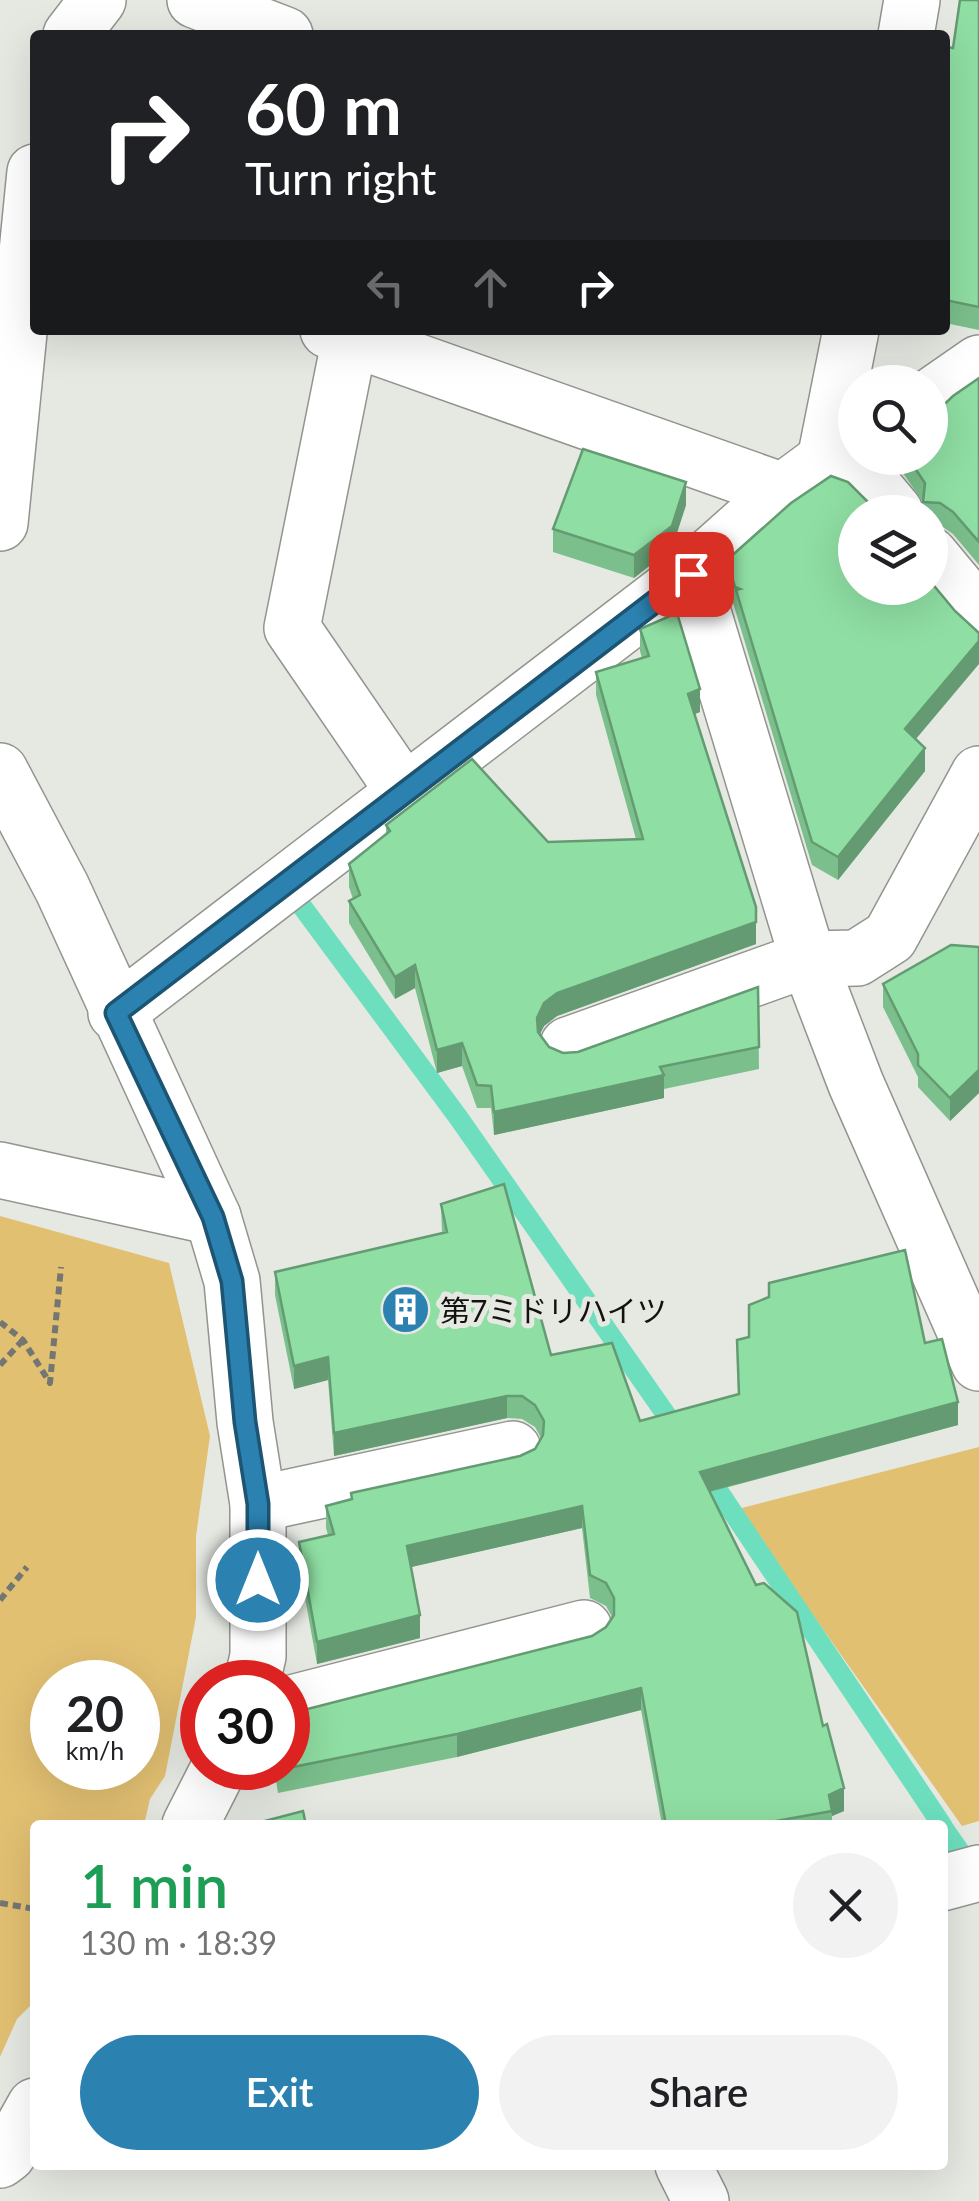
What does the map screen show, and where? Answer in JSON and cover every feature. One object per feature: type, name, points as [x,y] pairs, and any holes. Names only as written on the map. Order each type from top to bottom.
[{"type":"street","points":[[75,30],[98,0]]},
{"type":"street","points":[[195,0],[271,30]]},
{"type":"street","points":[[907,30],[912,0]]},
{"type":"street","points":[[0,523],[30,225]]},
{"type":"street","points":[[339,335],[292,628],[403,790]]},
{"type":"street","points":[[343,335],[828,464],[871,495]]},
{"type":"street","points":[[116,1013],[403,790],[691,574],[828,464],[850,335]]},
{"type":"street","points":[[948,385],[979,363]]},
{"type":"street","points":[[691,574],[808,960],[856,1084],[979,1363]]},
{"type":"street","points":[[948,577],[979,614]]},
{"type":"street","points":[[0,772],[62,888],[116,1013],[213,1217],[232,1281],[245,1422],[258,1504],[257,1660]]},
{"type":"street","points":[[568,1045],[808,960],[857,958],[890,937],[979,774]]},
{"type":"street","points":[[0,1170],[213,1217]]},
{"type":"street","points":[[258,1504],[513,1449]]},
{"type":"street","points":[[310,1698],[584,1628]]},
{"type":"street","points":[[193,1820],[208,1790]]},
{"type":"street","points":[[948,1881],[979,1874]]},
{"type":"street","points":[[9,2172],[30,2119]]},
{"type":"street","points":[[686,2170],[702,2201]]},
{"type":"path","points":[[0,1322],[22,1340],[50,1383],[61,1266]]},
{"type":"path","points":[[0,1365],[22,1340]]},
{"type":"path","points":[[0,1600],[28,1567]]},
{"type":"path","points":[[0,1903],[30,1908]]},
{"type":"shaded area","points":[[0,1216],[169,1263],[210,1436],[196,1536],[196,1617],[188,1660],[180,1660],[180,1699],[165,1776],[160,1784],[160,1660],[30,1660],[30,1790],[156,1790],[145,1820],[30,1820],[30,2006],[17,2019],[0,2057]]},
{"type":"shaded area","points":[[979,1447],[979,1821],[962,1826],[738,1509]]},
{"type":"building","points":[[960,0],[979,0],[979,307],[950,301],[950,47],[953,48]]},
{"type":"building","points":[[979,378],[979,542],[948,509],[948,495],[924,495],[925,483],[920,475],[948,475],[948,401]]},
{"type":"building","points":[[583,449],[686,482],[672,526],[634,555],[553,529]]},
{"type":"building","points":[[831,476],[848,482],[861,495],[838,495],[838,605],[948,603],[979,633],[979,641],[905,729],[925,748],[838,857],[812,842],[736,590],[740,589],[735,587],[727,560],[791,503]]},
{"type":"building","points":[[677,613],[700,689],[688,694],[756,907],[756,922],[557,993],[544,1003],[537,1018],[538,1032],[549,1047],[563,1053],[578,1052],[758,987],[759,1047],[660,1067],[664,1075],[494,1112],[491,1086],[477,1085],[462,1043],[437,1050],[415,965],[395,977],[349,901],[360,895],[349,864],[390,831],[386,825],[472,759],[548,842],[643,839],[596,672],[649,656],[640,629]]},
{"type":"building","points":[[951,945],[979,947],[979,1070],[950,1098],[918,1065],[918,1054],[883,984]]},
{"type":"building","points":[[504,1184],[551,1355],[612,1343],[640,1421],[739,1394],[737,1340],[749,1337],[749,1305],[769,1297],[769,1283],[905,1250],[925,1343],[942,1339],[958,1402],[700,1472],[756,1585],[764,1583],[797,1612],[823,1726],[827,1724],[844,1788],[829,1795],[832,1811],[781,1820],[665,1820],[641,1688],[457,1734],[310,1764],[310,1708],[592,1636],[606,1627],[614,1615],[614,1598],[606,1583],[590,1575],[582,1506],[407,1546],[420,1615],[317,1642],[299,1542],[334,1534],[326,1506],[352,1499],[351,1493],[520,1456],[535,1449],[543,1435],[544,1421],[535,1405],[522,1396],[507,1396],[334,1433],[328,1357],[294,1366],[275,1272],[447,1232],[441,1204]]},
{"type":"building","points":[[303,1811],[305,1820],[268,1820]]},
{"type":"waterway","points":[[298,901],[458,1117],[681,1436]]},
{"type":"waterway","points":[[703,1468],[939,1820]]},
{"type":"waterway","points":[[948,1835],[965,1859]]},
{"type":"place","name":"第7ミドリハイツ","points":[[405,1310]]},
{"type":"route","points":[[258,1580],[258,1504],[245,1422],[232,1281],[213,1217],[116,1013],[403,790],[691,574]]}]
